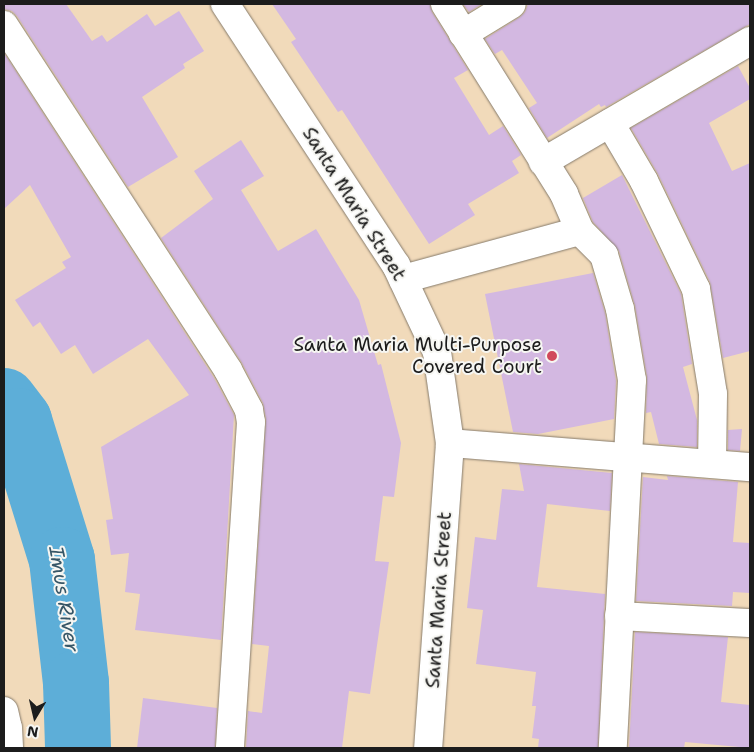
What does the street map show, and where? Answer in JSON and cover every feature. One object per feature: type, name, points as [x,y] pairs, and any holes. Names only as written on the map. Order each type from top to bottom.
[{"type":"street","name":"Santa Maria Street","points":[[225,4],[396,265],[437,352],[450,443],[428,748]]},
{"type":"street","points":[[445,4],[564,194],[580,231],[604,255],[620,309],[632,380],[613,748]]},
{"type":"street","points":[[463,34],[512,4]]},
{"type":"street","points":[[4,24],[228,370],[249,410],[250,432],[230,748]]},
{"type":"street","points":[[543,162],[750,43]]},
{"type":"street","points":[[610,123],[644,181],[696,289],[713,394],[712,463]]},
{"type":"street","points":[[403,279],[580,231]]},
{"type":"street","points":[[450,443],[629,455],[750,466]]},
{"type":"street","points":[[619,616],[750,623]]},
{"type":"street","points":[[4,711],[8,728],[9,748]]},
{"type":"building","points":[[4,4],[66,4],[92,41],[102,35],[107,42],[147,14],[155,26],[179,11],[204,51],[183,64],[185,68],[142,97],[178,157],[128,187],[17,16],[12,11],[4,9]]},
{"type":"building","points":[[272,4],[430,4],[432,12],[468,70],[454,78],[489,135],[503,126],[521,155],[512,161],[519,173],[468,204],[475,215],[429,244],[342,110],[338,112],[291,42],[296,39]]},
{"type":"building","points":[[463,4],[482,4],[469,12]]},
{"type":"building","points":[[528,4],[750,4],[750,24],[606,107],[605,105],[601,107],[599,104],[547,138],[529,108],[537,103],[502,50],[495,54],[485,39],[520,17],[525,12]]},
{"type":"building","points":[[4,53],[214,378],[234,415],[221,640],[135,630],[140,594],[125,592],[129,553],[111,555],[106,520],[113,519],[101,447],[189,395],[148,339],[93,374],[75,345],[61,354],[40,322],[33,327],[15,300],[66,268],[62,262],[71,257],[30,185],[4,209]]},
{"type":"building","points":[[738,66],[750,88],[750,99],[709,123],[732,171],[750,163],[750,351],[723,358],[710,282],[658,174],[631,128]]},
{"type":"building","points":[[241,140],[264,176],[241,190],[278,251],[316,229],[359,300],[378,365],[381,364],[401,443],[394,497],[383,496],[375,561],[389,562],[370,694],[349,691],[342,748],[246,748],[248,711],[262,713],[269,646],[252,644],[266,419],[263,403],[242,363],[161,238],[213,199],[194,171]]},
{"type":"building","points":[[622,175],[681,294],[692,364],[683,367],[697,420],[697,447],[659,444],[651,412],[646,413],[647,377],[635,306],[619,251],[593,222],[583,198]]},
{"type":"building","name":"Santa Maria Multi-Purpose Covered Court","points":[[593,273],[605,313],[616,381],[614,419],[538,434],[513,432],[485,294]]},
{"type":"building","points":[[742,429],[740,451],[728,450],[728,430]]},
{"type":"building","points":[[519,464],[612,473],[610,511],[547,504],[537,587],[605,594],[598,748],[538,748],[539,739],[532,738],[536,706],[532,706],[536,672],[476,664],[483,610],[467,608],[475,537],[496,540],[502,489],[524,491]]},
{"type":"building","points":[[667,476],[738,482],[733,542],[750,543],[750,593],[733,592],[732,606],[636,601],[643,477],[668,480]]},
{"type":"building","points":[[635,632],[728,637],[721,702],[750,705],[750,748],[685,742],[684,748],[629,748]]},
{"type":"building","points":[[143,698],[217,708],[215,748],[137,748]]},
{"type":"waterway","name":"Imus River","points":[[4,401],[19,421],[62,560],[76,683],[78,748]]},
{"type":"place","name":"Santa Maria Multi-Purpose Covered Court","points":[[552,356]]}]
